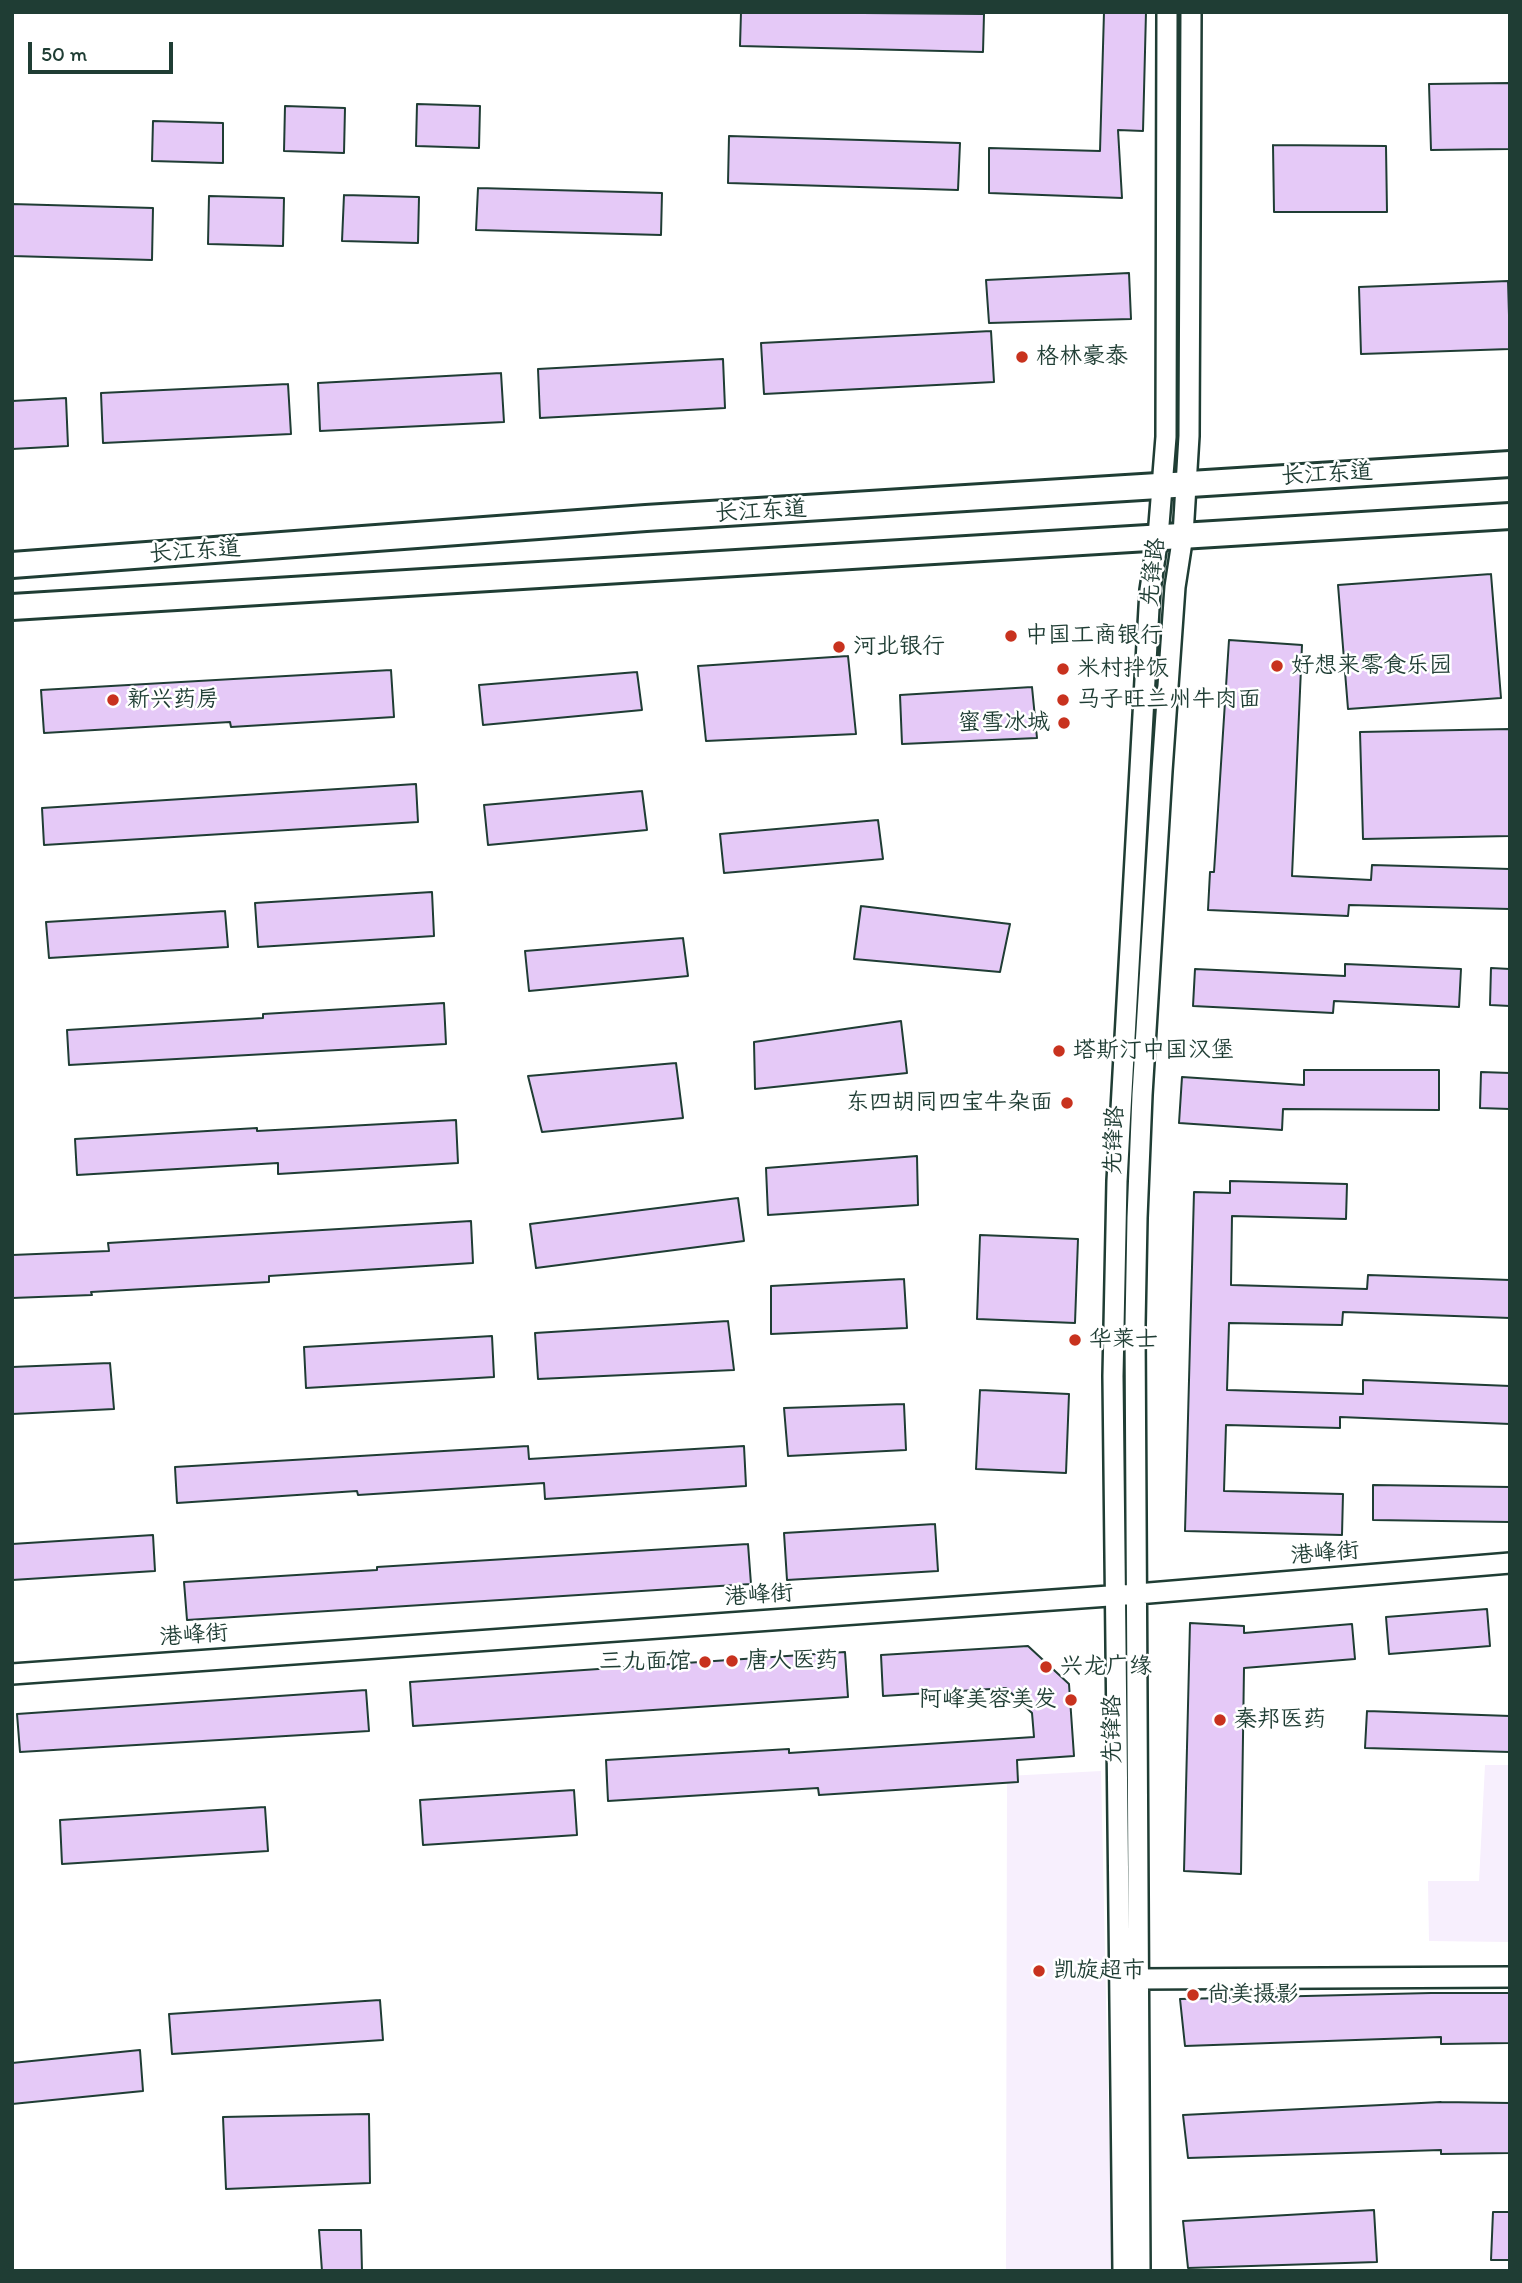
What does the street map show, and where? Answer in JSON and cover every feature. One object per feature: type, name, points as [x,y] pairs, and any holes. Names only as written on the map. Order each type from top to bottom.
[{"type":"main road","name":"长江东道","points":[[12,565],[646,518],[1510,464]]},
{"type":"main road","name":"长江东道","points":[[12,607],[1510,516]]},
{"type":"street","points":[[1123,2271],[1113,1376],[1116,1181],[1150,590],[1158,537],[1174,484],[1166,438],[1167,12]]},
{"type":"street","name":"先锋路","points":[[1140,2271],[1135,1325],[1141,1122],[1175,587],[1183,535],[1174,484],[1189,422],[1191,12]]},
{"type":"street","name":"港峰街","points":[[12,1674],[1115,1596],[1510,1563]]},
{"type":"street","points":[[1139,1979],[1510,1977]]},
{"type":"shaded area","points":[[1485,1765],[1510,1765],[1510,1942],[1429,1941],[1428,1881],[1479,1881]]},
{"type":"shaded area","points":[[1101,1771],[1112,2271],[1006,2271],[1007,1776]]},
{"type":"building","points":[[741,12],[984,14],[983,52],[740,46]]},
{"type":"building","points":[[1104,12],[1146,12],[1143,131],[1118,130],[1122,198],[989,193],[989,148],[1100,151]]},
{"type":"building","points":[[1510,83],[1510,149],[1431,150],[1429,84]]},
{"type":"building","points":[[417,104],[480,106],[479,148],[416,146]]},
{"type":"building","points":[[285,106],[345,108],[344,153],[284,151]]},
{"type":"building","points":[[153,121],[223,123],[223,163],[152,161]]},
{"type":"building","points":[[729,136],[960,143],[958,190],[728,183]]},
{"type":"building","points":[[1273,145],[1386,146],[1387,212],[1274,212]]},
{"type":"building","points":[[478,188],[662,193],[661,235],[476,230]]},
{"type":"building","points":[[344,195],[419,197],[418,243],[342,241]]},
{"type":"building","points":[[209,196],[284,198],[283,246],[208,244]]},
{"type":"building","points":[[12,204],[153,208],[152,260],[12,256]]},
{"type":"building","points":[[1129,273],[1131,319],[989,323],[986,280]]},
{"type":"building","points":[[1508,281],[1510,349],[1361,354],[1359,287]]},
{"type":"building","points":[[991,331],[994,382],[764,394],[761,343]]},
{"type":"building","points":[[723,359],[725,408],[540,418],[538,369]]},
{"type":"building","points":[[501,373],[504,422],[320,431],[318,383]]},
{"type":"building","points":[[288,384],[291,434],[103,443],[101,393]]},
{"type":"building","points":[[66,398],[68,446],[12,449],[12,401]]},
{"type":"building","points":[[1491,574],[1501,698],[1348,709],[1338,585]]},
{"type":"building","points":[[1229,640],[1302,645],[1292,876],[1371,880],[1372,865],[1510,869],[1510,909],[1349,905],[1348,916],[1208,910],[1210,872],[1214,872]]},
{"type":"building","points":[[848,656],[856,734],[706,741],[698,666]]},
{"type":"building","points":[[391,670],[394,717],[231,727],[230,722],[44,733],[41,690]]},
{"type":"building","points":[[637,672],[642,710],[483,725],[479,685]]},
{"type":"building","points":[[1032,687],[1037,738],[902,744],[900,695]]},
{"type":"building","points":[[1510,729],[1510,836],[1363,839],[1360,732]]},
{"type":"building","points":[[416,784],[418,822],[44,845],[42,808]]},
{"type":"building","points":[[642,791],[647,830],[488,845],[484,805]]},
{"type":"building","points":[[878,820],[883,859],[724,873],[720,834]]},
{"type":"building","points":[[432,892],[434,936],[258,947],[255,903]]},
{"type":"building","points":[[861,906],[1010,924],[1000,972],[854,959]]},
{"type":"building","points":[[225,911],[228,947],[49,958],[46,922]]},
{"type":"building","points":[[683,938],[688,976],[529,991],[525,951]]},
{"type":"building","points":[[1345,964],[1461,969],[1459,1007],[1334,1001],[1333,1013],[1193,1006],[1195,969],[1345,976]]},
{"type":"building","points":[[1491,968],[1510,969],[1510,1006],[1490,1005]]},
{"type":"building","points":[[444,1003],[446,1044],[69,1065],[67,1030]]},
{"type":"building","points":[[901,1021],[907,1073],[755,1089],[754,1042]]},
{"type":"building","points":[[676,1063],[683,1118],[542,1132],[528,1076]]},
{"type":"building","points":[[1304,1070],[1439,1070],[1439,1110],[1283,1109],[1282,1130],[1179,1123],[1182,1077],[1304,1085]]},
{"type":"building","points":[[1481,1072],[1510,1073],[1510,1109],[1480,1108]]},
{"type":"building","points":[[456,1120],[458,1163],[278,1174],[278,1163],[77,1175],[75,1139]]},
{"type":"building","points":[[917,1156],[918,1205],[768,1215],[766,1168]]},
{"type":"building","points":[[1230,1181],[1347,1184],[1346,1219],[1232,1216],[1231,1285],[1367,1289],[1368,1275],[1510,1280],[1510,1318],[1343,1312],[1342,1325],[1229,1323],[1227,1390],[1363,1394],[1363,1380],[1510,1386],[1510,1424],[1340,1417],[1340,1428],[1226,1425],[1224,1491],[1343,1494],[1342,1535],[1185,1531],[1194,1192],[1230,1193]]},
{"type":"building","points":[[738,1198],[744,1241],[536,1268],[530,1224]]},
{"type":"building","points":[[471,1221],[473,1263],[269,1276],[269,1282],[12,1298],[12,1255],[109,1251],[108,1243]]},
{"type":"building","points":[[980,1235],[1078,1239],[1075,1323],[977,1319]]},
{"type":"building","points":[[904,1279],[907,1328],[771,1334],[771,1286]]},
{"type":"building","points":[[728,1321],[734,1370],[538,1379],[535,1333]]},
{"type":"building","points":[[492,1336],[494,1377],[306,1388],[304,1347]]},
{"type":"building","points":[[110,1363],[114,1409],[12,1414],[12,1367]]},
{"type":"building","points":[[980,1390],[1069,1394],[1066,1473],[976,1469]]},
{"type":"building","points":[[904,1404],[906,1450],[788,1456],[784,1408]]},
{"type":"building","points":[[528,1446],[529,1459],[744,1446],[746,1486],[545,1499],[544,1483],[358,1495],[357,1491],[177,1503],[175,1467]]},
{"type":"building","points":[[1373,1485],[1510,1487],[1510,1522],[1373,1520]]},
{"type":"building","points":[[935,1524],[938,1571],[787,1580],[784,1533]]},
{"type":"building","points":[[153,1535],[155,1571],[12,1580],[12,1544]]},
{"type":"building","points":[[748,1544],[751,1584],[187,1620],[184,1582]]},
{"type":"building","points":[[1487,1609],[1490,1646],[1389,1654],[1386,1617]]},
{"type":"building","points":[[1190,1623],[1244,1626],[1244,1633],[1352,1624],[1355,1659],[1244,1668],[1241,1874],[1184,1871]]},
{"type":"building","points":[[1028,1646],[1069,1684],[1074,1756],[1017,1760],[1018,1782],[819,1795],[818,1788],[608,1801],[606,1760],[789,1749],[789,1753],[1034,1737],[1032,1713],[1006,1688],[883,1696],[881,1655]]},
{"type":"building","points":[[845,1652],[848,1697],[413,1726],[410,1682]]},
{"type":"building","points":[[366,1690],[369,1731],[20,1752],[17,1714]]},
{"type":"building","points":[[1367,1711],[1510,1716],[1510,1752],[1365,1748]]},
{"type":"building","points":[[574,1790],[577,1835],[423,1845],[420,1800]]},
{"type":"building","points":[[265,1807],[268,1851],[62,1864],[60,1820]]},
{"type":"building","points":[[1510,1993],[1510,2043],[1441,2044],[1441,2037],[1185,2046],[1180,1999]]},
{"type":"building","points":[[380,2000],[383,2040],[172,2054],[169,2014]]},
{"type":"building","points":[[140,2050],[143,2091],[12,2104],[12,2063]]},
{"type":"building","points":[[1441,2102],[1510,2103],[1510,2153],[1441,2154],[1441,2150],[1188,2158],[1183,2115]]},
{"type":"building","points":[[369,2114],[370,2183],[226,2189],[223,2117]]},
{"type":"building","points":[[1374,2210],[1377,2262],[1188,2268],[1183,2221]]},
{"type":"building","points":[[1493,2212],[1510,2212],[1510,2260],[1491,2260]]},
{"type":"building","points":[[319,2230],[361,2230],[362,2271],[322,2271]]},
{"type":"place","name":"格林豪泰","points":[[1022,357]]},
{"type":"place","name":"中国工商银行","points":[[1011,636]]},
{"type":"place","name":"河北银行","points":[[839,647]]},
{"type":"place","name":"好想来零食乐园","points":[[1277,666]]},
{"type":"place","name":"米村拌饭","points":[[1063,669]]},
{"type":"place","name":"新兴药房","points":[[113,700]]},
{"type":"place","name":"马子旺兰州牛肉面","points":[[1063,700]]},
{"type":"place","name":"蜜雪冰城","points":[[1064,723]]},
{"type":"place","name":"塔斯汀中国汉堡","points":[[1059,1051]]},
{"type":"place","name":"东四胡同四宝牛杂面","points":[[1067,1103]]},
{"type":"place","name":"华莱士","points":[[1075,1340]]},
{"type":"place","name":"唐人医药","points":[[732,1661]]},
{"type":"place","name":"三九面馆","points":[[705,1662]]},
{"type":"place","name":"兴龙广缘","points":[[1046,1667]]},
{"type":"place","name":"阿峰美容美发","points":[[1071,1700]]},
{"type":"place","name":"秦邦医药","points":[[1220,1720]]},
{"type":"place","name":"凯旋超市","points":[[1039,1971]]},
{"type":"place","name":"尚美摄影","points":[[1193,1995]]}]
